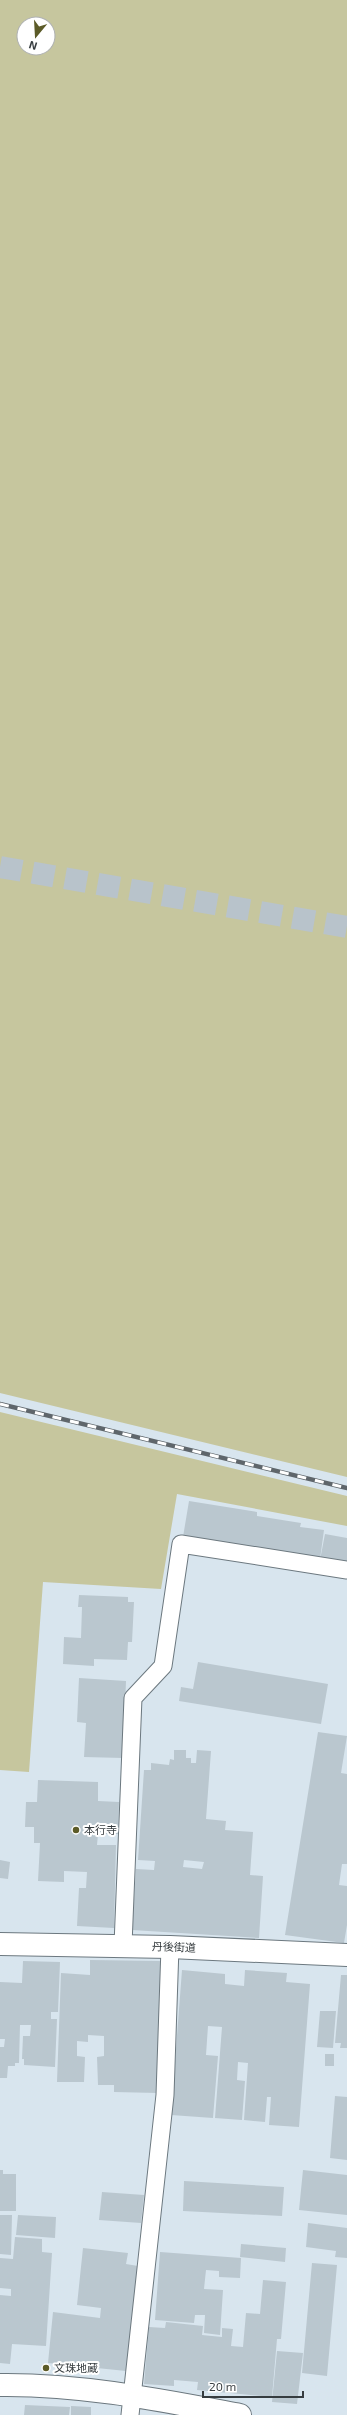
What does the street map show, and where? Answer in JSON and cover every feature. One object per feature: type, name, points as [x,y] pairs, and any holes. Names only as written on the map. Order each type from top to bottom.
[{"type":"street","name":"丹後街道","points":[[0,1944],[123,1945],[347,1955]]},
{"type":"street","points":[[0,2385],[47,2385],[131,2405],[240,2415]]},
{"type":"lane","points":[[123,1945],[133,1698],[163,1666],[181,1544],[347,1570]]},
{"type":"lane","points":[[131,2405],[135,2380],[165,2095],[170,1947]]},
{"type":"green space","points":[[0,0],[347,0],[347,1477],[0,1393]]},
{"type":"green space","points":[[0,1412],[347,1496],[347,1526],[177,1494],[161,1589],[43,1582],[29,1772],[0,1770]]},
{"type":"building","points":[[189,1501],[257,1512],[257,1516],[301,1523],[300,1527],[324,1530],[320,1559],[183,1537]]},
{"type":"building","points":[[325,1534],[347,1538],[347,1565],[320,1560]]},
{"type":"building","points":[[79,1595],[128,1597],[128,1602],[134,1602],[132,1642],[128,1642],[127,1660],[94,1659],[94,1666],[63,1664],[64,1637],[81,1638],[82,1607],[78,1607]]},
{"type":"building","points":[[198,1662],[328,1684],[321,1724],[179,1701],[181,1687],[193,1689]]},
{"type":"building","points":[[79,1678],[126,1681],[123,1758],[84,1757],[86,1723],[77,1722]]},
{"type":"building","points":[[318,1732],[347,1736],[341,1773],[347,1774],[347,1864],[342,1864],[339,1885],[347,1886],[347,1925],[344,1943],[285,1935]]},
{"type":"building","points":[[174,1750],[186,1750],[186,1758],[191,1758],[191,1763],[196,1763],[197,1750],[211,1751],[206,1819],[226,1821],[225,1830],[253,1832],[250,1875],[263,1876],[259,1938],[132,1930],[136,1869],[154,1870],[155,1861],[138,1860],[144,1770],[151,1770],[151,1763],[169,1765],[170,1759],[174,1760]],"holes":[[[184,1860],[204,1862],[202,1869],[183,1867]]]},
{"type":"building","name":"本行寺","points":[[38,1780],[98,1782],[98,1801],[119,1802],[118,1834],[98,1834],[97,1845],[116,1845],[114,1928],[77,1926],[79,1888],[86,1888],[87,1872],[64,1871],[64,1882],[38,1881],[40,1843],[34,1843],[34,1827],[25,1827],[26,1802],[37,1802]]},
{"type":"building","points":[[0,1860],[10,1862],[8,1879],[0,1878]]},
{"type":"building","points":[[90,1960],[162,1961],[158,2093],[114,2092],[114,2085],[98,2085],[97,2057],[104,2056],[104,2036],[88,2035],[88,2042],[77,2041],[77,2056],[85,2057],[84,2082],[57,2082],[61,1973],[90,1975]]},
{"type":"building","points":[[23,1961],[60,1962],[58,2012],[51,2012],[51,2019],[57,2019],[55,2067],[24,2065],[24,2059],[22,2059],[23,2036],[30,2036],[31,2025],[20,2025],[19,2063],[15,2063],[15,2066],[8,2066],[7,2078],[0,2078],[0,2047],[4,2047],[5,2039],[0,2039],[0,1982],[22,1983]]},
{"type":"building","points":[[182,1970],[225,1974],[225,1984],[244,1986],[245,1970],[287,1973],[286,1982],[310,1984],[299,2127],[269,2125],[271,2097],[267,2097],[265,2122],[244,2120],[248,2063],[238,2062],[237,2080],[245,2081],[242,2120],[215,2118],[222,2027],[208,2026],[206,2055],[218,2056],[213,2118],[171,2115]]},
{"type":"building","points":[[341,1975],[347,1975],[347,2048],[340,2048],[341,2043],[335,2043]]},
{"type":"building","points":[[320,2011],[336,2011],[333,2048],[317,2047]]},
{"type":"building","points":[[325,2054],[334,2054],[334,2066],[325,2066]]},
{"type":"building","points":[[335,2096],[347,2097],[347,2160],[330,2158]]},
{"type":"building","points":[[0,2170],[3,2170],[3,2174],[16,2174],[16,2211],[0,2211]]},
{"type":"building","points":[[303,2170],[347,2175],[347,2215],[299,2210]]},
{"type":"building","points":[[184,2181],[284,2187],[282,2216],[183,2211]]},
{"type":"building","points":[[102,2192],[144,2195],[141,2223],[99,2220]]},
{"type":"building","points":[[0,2215],[12,2215],[11,2255],[0,2254]]},
{"type":"building","points":[[18,2215],[56,2217],[55,2238],[16,2235]]},
{"type":"building","points":[[308,2223],[347,2228],[347,2258],[335,2257],[336,2251],[306,2247]]},
{"type":"building","points":[[15,2237],[42,2239],[42,2252],[52,2253],[46,2346],[12,2344],[10,2364],[0,2363],[0,2295],[11,2296],[11,2289],[0,2288],[0,2258],[13,2259]]},
{"type":"building","points":[[241,2244],[286,2248],[285,2262],[240,2257]]},
{"type":"building","points":[[83,2248],[128,2253],[126,2264],[138,2266],[126,2371],[48,2363],[53,2312],[100,2318],[101,2308],[77,2305]]},
{"type":"building","points":[[160,2252],[241,2258],[240,2278],[219,2277],[219,2271],[206,2270],[204,2289],[223,2290],[220,2335],[204,2333],[205,2315],[195,2315],[194,2323],[155,2320]]},
{"type":"building","points":[[312,2263],[337,2265],[327,2376],[302,2373]]},
{"type":"building","points":[[263,2280],[286,2282],[281,2339],[277,2339],[272,2397],[197,2390],[198,2382],[174,2380],[174,2386],[144,2384],[149,2327],[165,2328],[166,2322],[203,2326],[202,2335],[222,2337],[222,2328],[233,2329],[231,2346],[243,2347],[246,2313],[260,2314]]},
{"type":"building","points":[[277,2351],[303,2353],[297,2404],[272,2402]]},
{"type":"building","points":[[25,2405],[70,2407],[69,2415],[24,2415]]},
{"type":"building","points":[[71,2406],[91,2407],[91,2415],[71,2415]]},
{"type":"tunnel","points":[[0,867],[347,927]]},
{"type":"railway","points":[[0,1404],[347,1488]]},
{"type":"place","name":"本行寺","points":[[76,1830]]},
{"type":"place","name":"文珠地蔵","points":[[46,2368]]}]
